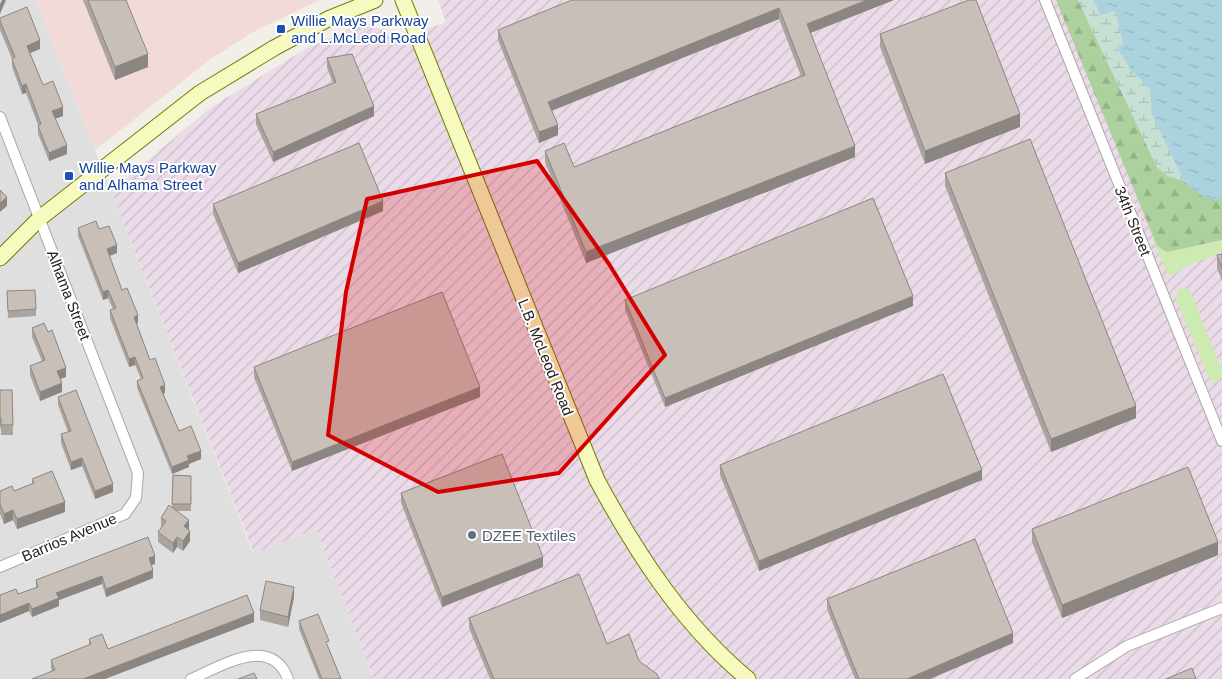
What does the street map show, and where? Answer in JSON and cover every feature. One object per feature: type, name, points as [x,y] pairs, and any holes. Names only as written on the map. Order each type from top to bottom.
[{"type":"street","points":[[0,258],[40,218],[200,93],[328,19],[375,0]]},
{"type":"street","name":"L.B. McLeod Road","points":[[403,0],[597,480],[614,512],[666,593],[748,679]]},
{"type":"street","name":"34th Street","points":[[1045,0],[1222,442]]},
{"type":"street","name":"Alhama Street","points":[[0,117],[138,473]]},
{"type":"street","name":"Barrios Avenue","points":[[0,566],[125,514],[136,498],[138,473]]},
{"type":"street","points":[[1075,679],[1127,646],[1222,608]]},
{"type":"street","points":[[191,679],[247,656],[264,654],[283,666],[288,679]]},
{"type":"highlighted area","points":[[537,161],[609,264],[665,355],[559,473],[438,492],[328,435],[346,292],[367,199]]},
{"type":"shaded area","points":[[0,0],[36,0],[253,553],[316,529],[374,679],[0,679]]},
{"type":"shaded area","points":[[36,0],[320,0],[253,32],[211,59],[95,150]]},
{"type":"shaded area","points":[[438,0],[1222,0],[1222,679],[374,679],[316,529],[254,553],[111,191],[210,108],[304,50],[351,28],[366,25],[384,30],[393,42],[446,22]]},
{"type":"green space","points":[[1056,0],[1078,0],[1157,167],[1168,176],[1184,181],[1199,194],[1215,200],[1222,197],[1222,240],[1167,252],[1157,246]]},
{"type":"green space","points":[[1078,0],[1093,0],[1097,9],[1115,10],[1123,42],[1118,48],[1119,51],[1132,71],[1150,89],[1152,115],[1184,181],[1168,176],[1157,167]]},
{"type":"green space","points":[[1151,235],[1157,246],[1167,252],[1222,240],[1222,252],[1184,267],[1176,274],[1171,275],[1166,271]]},
{"type":"green space","points":[[1181,288],[1190,290],[1222,370],[1222,378],[1213,382],[1208,376],[1176,299],[1177,291]]},
{"type":"water","points":[[1093,0],[1222,0],[1222,197],[1215,200],[1199,194],[1184,181],[1152,115],[1150,89],[1132,71],[1118,49],[1123,42],[1115,11],[1101,15]]},
{"type":"building","points":[[88,0],[126,0],[148,54],[115,67]]},
{"type":"building","points":[[572,0],[867,0],[807,24],[855,146],[586,252],[545,151],[564,143],[574,167],[805,75],[779,8],[548,102],[558,125],[539,132],[498,30]]},
{"type":"building","points":[[969,0],[976,0],[1020,114],[925,151],[880,34]]},
{"type":"building","points":[[27,7],[40,40],[27,46],[43,85],[53,81],[63,107],[52,111],[67,145],[49,153],[38,126],[41,124],[26,84],[22,86],[12,59],[15,57],[0,21],[0,18]]},
{"type":"building","points":[[352,54],[374,106],[273,152],[256,114],[336,82],[327,58]]},
{"type":"building","points":[[1030,139],[1136,406],[1051,439],[945,173]]},
{"type":"building","points":[[359,143],[383,201],[238,263],[213,204]]},
{"type":"building","points":[[0,190],[7,197],[0,203]]},
{"type":"building","points":[[873,198],[913,296],[665,398],[625,300]]},
{"type":"building","points":[[96,221],[99,229],[109,226],[117,245],[107,249],[122,290],[127,288],[138,315],[134,317],[150,360],[155,358],[165,385],[160,387],[179,431],[191,426],[201,451],[187,456],[189,460],[172,467],[137,381],[143,378],[135,357],[129,359],[110,310],[116,308],[108,290],[103,292],[78,228]]},
{"type":"building","points":[[1222,254],[1222,268],[1217,255]]},
{"type":"building","points":[[35,290],[36,309],[8,311],[7,291]]},
{"type":"building","points":[[442,292],[480,387],[292,462],[254,367]]},
{"type":"building","points":[[44,323],[48,332],[52,330],[66,368],[57,371],[62,383],[40,392],[30,366],[45,360],[32,328]]},
{"type":"building","points":[[943,374],[982,470],[759,561],[720,465]]},
{"type":"building","points":[[0,390],[12,390],[13,425],[1,425]]},
{"type":"building","points":[[76,390],[113,484],[95,491],[82,458],[71,462],[61,434],[71,431],[58,397]]},
{"type":"building","name":"DZEE Textiles","points":[[502,454],[543,557],[442,597],[401,493]]},
{"type":"building","points":[[1188,467],[1218,542],[1062,605],[1032,529]]},
{"type":"building","points":[[52,471],[65,502],[17,519],[13,510],[4,514],[0,504],[0,491],[12,486],[14,491],[34,483],[32,479]]},
{"type":"building","points":[[173,475],[191,476],[191,504],[172,504]]},
{"type":"building","points":[[169,505],[189,520],[184,526],[190,531],[183,541],[177,537],[173,543],[158,532],[166,521],[161,518]]},
{"type":"building","points":[[148,537],[155,556],[149,558],[153,570],[106,589],[102,576],[56,593],[59,598],[32,609],[29,603],[0,615],[0,595],[16,589],[18,594],[38,587],[36,580]]},
{"type":"building","points":[[975,539],[1013,633],[907,679],[859,679],[827,599]]},
{"type":"building","points":[[579,574],[607,644],[629,634],[639,661],[657,674],[659,679],[494,679],[469,618]]},
{"type":"building","points":[[266,581],[294,587],[288,617],[260,610]]},
{"type":"building","points":[[247,595],[254,613],[83,679],[32,679],[55,670],[51,660],[91,644],[89,639],[102,634],[108,649]]},
{"type":"building","points":[[318,614],[329,641],[326,642],[341,679],[322,679],[299,621]]},
{"type":"building","points":[[1192,668],[1196,679],[1166,679]]},
{"type":"building","points":[[254,673],[257,679],[238,679]]},
{"type":"place","name":"Willie Mays Parkway and L.McLeod Road","points":[[281,29]]},
{"type":"place","name":"Willie Mays Parkway and Alhama Street","points":[[69,176]]},
{"type":"place","name":"DZEE Textiles","points":[[472,535]]}]
